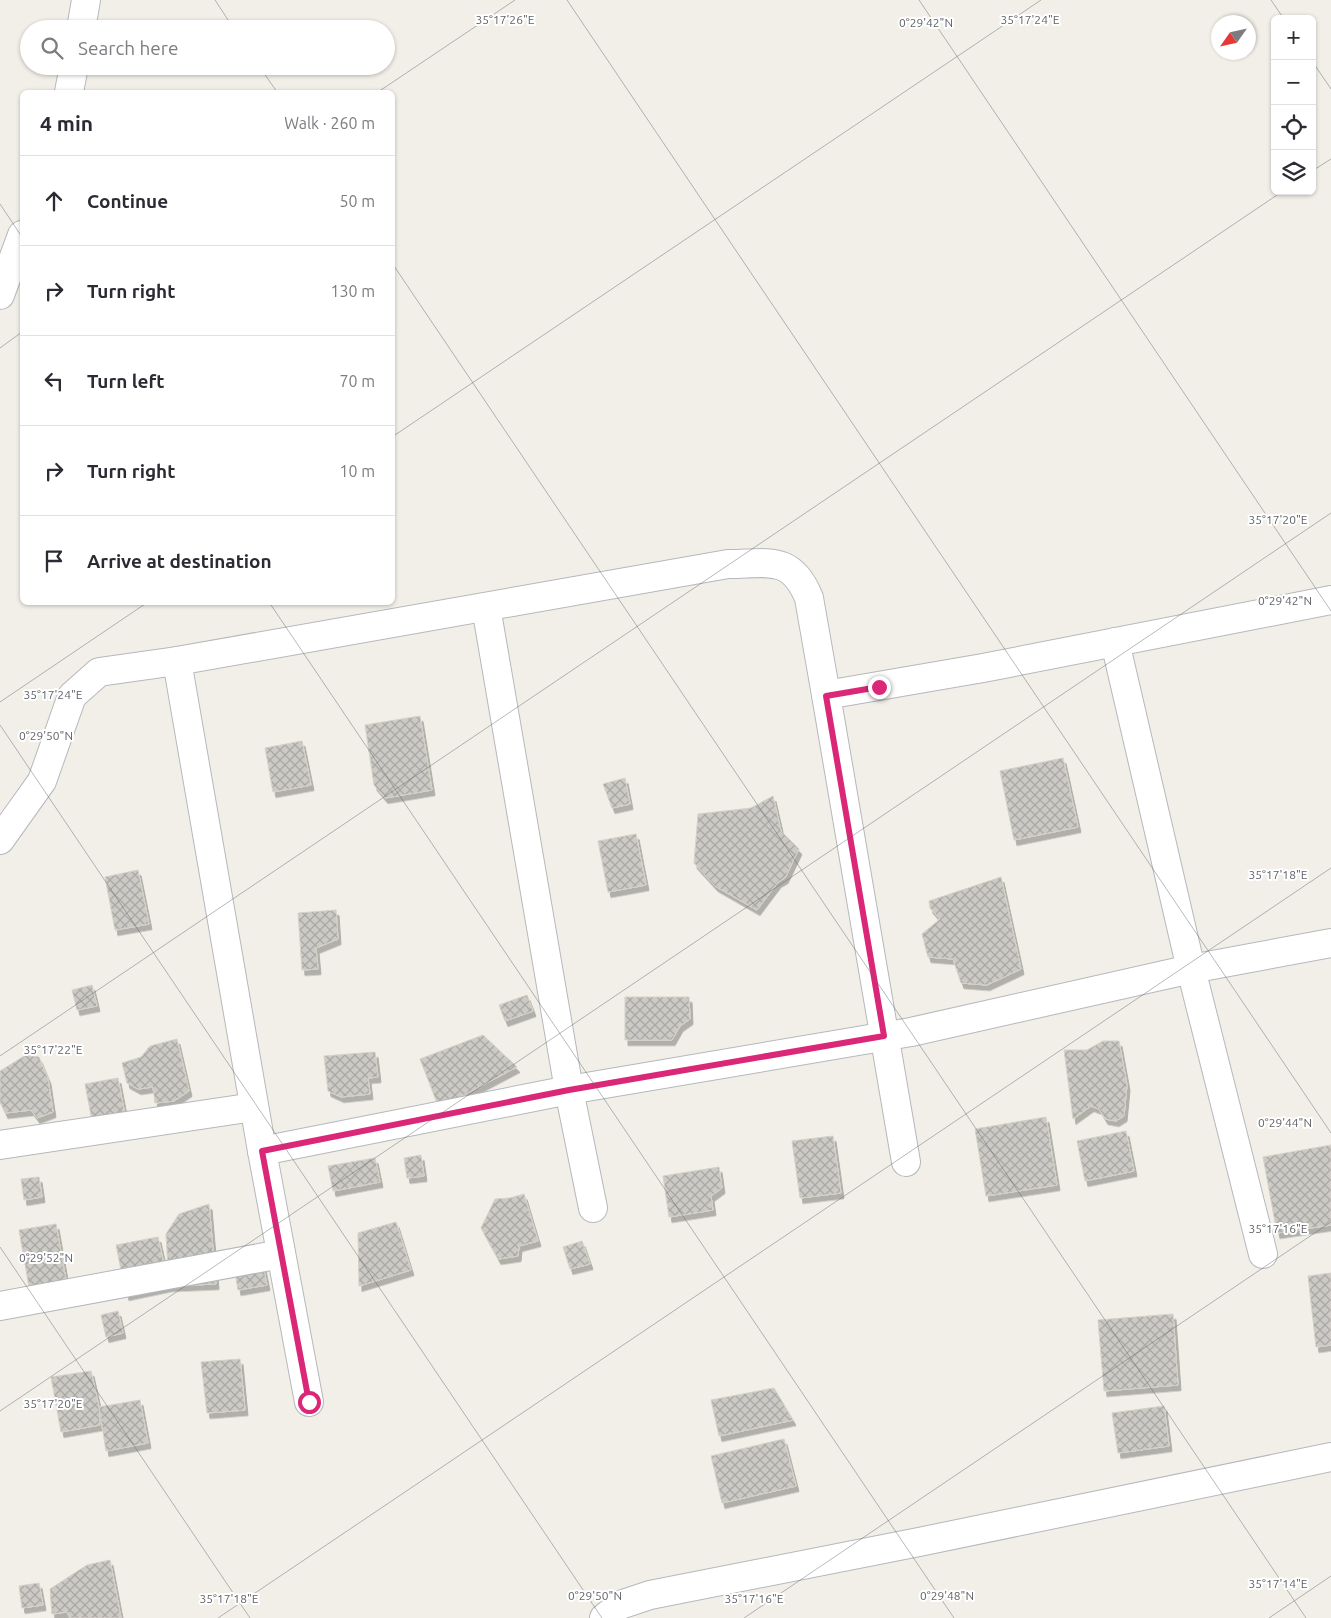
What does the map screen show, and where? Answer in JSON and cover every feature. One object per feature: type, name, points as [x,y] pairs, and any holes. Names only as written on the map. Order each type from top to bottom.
[{"type":"street","points":[[83,20],[86,0]]},
{"type":"street","points":[[69,90],[72,75]]},
{"type":"street","points":[[0,295],[20,240]]},
{"type":"street","points":[[0,840],[42,781],[72,696],[99,672],[177,661],[728,564],[778,564],[793,571],[803,584],[809,598],[906,1162]]},
{"type":"street","points":[[826,696],[1331,600]]},
{"type":"street","points":[[486,606],[569,1090],[593,1208]]},
{"type":"street","points":[[1115,642],[1191,969],[1263,1254]]},
{"type":"street","points":[[177,661],[254,1107],[309,1402]]},
{"type":"street","points":[[262,1151],[569,1090],[911,1032],[1191,969],[1331,943]]},
{"type":"street","points":[[0,1145],[254,1107]]},
{"type":"street","points":[[0,1306],[281,1254]]},
{"type":"street","points":[[604,1618],[620,1605],[650,1595],[1331,1457]]},
{"type":"building","points":[[420,716],[432,790],[385,798],[374,785],[365,725]]},
{"type":"building","points":[[302,741],[311,785],[273,792],[265,748]]},
{"type":"building","points":[[1063,758],[1078,827],[1014,840],[1000,771]]},
{"type":"building","points":[[625,778],[630,804],[612,808],[603,784]]},
{"type":"building","points":[[773,796],[781,831],[799,849],[785,878],[778,882],[757,910],[715,886],[694,863],[698,814],[751,808]]},
{"type":"building","points":[[636,834],[646,885],[608,892],[598,841]]},
{"type":"building","points":[[138,870],[149,924],[115,930],[105,877]]},
{"type":"building","points":[[1001,877],[1021,969],[987,985],[961,983],[953,959],[928,957],[922,934],[940,919],[930,908],[929,901]]},
{"type":"building","points":[[336,910],[338,939],[316,948],[318,969],[302,970],[298,913]]},
{"type":"building","points":[[92,985],[97,1006],[77,1010],[72,990]]},
{"type":"building","points":[[527,995],[533,1011],[505,1021],[499,1005]]},
{"type":"building","points":[[625,997],[689,997],[690,1019],[680,1026],[672,1040],[625,1040]]},
{"type":"building","points":[[483,1035],[517,1067],[439,1108],[420,1059]]},
{"type":"building","points":[[177,1039],[189,1091],[174,1101],[155,1103],[153,1087],[138,1089],[127,1083],[122,1063],[141,1057],[150,1046]]},
{"type":"building","points":[[1103,1041],[1119,1041],[1127,1085],[1124,1116],[1116,1121],[1105,1119],[1099,1109],[1091,1106],[1073,1119],[1064,1050],[1087,1050]]},
{"type":"building","points":[[375,1052],[378,1077],[368,1078],[370,1094],[341,1097],[328,1091],[324,1056]]},
{"type":"building","points":[[26,1055],[39,1057],[48,1079],[53,1112],[37,1118],[31,1110],[5,1113],[0,1102],[0,1071]]},
{"type":"building","points":[[118,1078],[125,1115],[92,1121],[85,1084]]},
{"type":"building","points":[[1046,1117],[1057,1185],[986,1196],[975,1129]]},
{"type":"building","points":[[1126,1131],[1134,1171],[1085,1181],[1077,1141]]},
{"type":"building","points":[[833,1136],[841,1193],[800,1198],[792,1141]]},
{"type":"building","points":[[1331,1145],[1331,1225],[1277,1233],[1263,1157]]},
{"type":"building","points":[[421,1155],[424,1176],[407,1178],[404,1158]]},
{"type":"building","points":[[375,1158],[380,1182],[333,1191],[328,1166]]},
{"type":"building","points":[[719,1167],[722,1188],[711,1196],[713,1210],[669,1217],[663,1176]]},
{"type":"building","points":[[39,1177],[42,1197],[24,1200],[21,1179]]},
{"type":"building","points":[[524,1194],[538,1241],[519,1246],[518,1256],[498,1259],[481,1228],[495,1199],[510,1198]]},
{"type":"building","points":[[209,1204],[216,1284],[169,1286],[166,1234],[179,1214]]},
{"type":"building","points":[[396,1222],[411,1270],[359,1286],[358,1233]]},
{"type":"building","points":[[56,1224],[66,1280],[29,1287],[19,1230]]},
{"type":"building","points":[[158,1237],[169,1286],[126,1295],[116,1245]]},
{"type":"building","points":[[582,1241],[590,1264],[570,1269],[563,1247]]},
{"type":"building","points":[[260,1250],[267,1285],[238,1290],[232,1255]]},
{"type":"building","points":[[1331,1273],[1331,1345],[1316,1347],[1308,1276]]},
{"type":"building","points":[[118,1311],[123,1333],[106,1337],[101,1315]]},
{"type":"building","points":[[1173,1314],[1178,1385],[1104,1391],[1098,1320]]},
{"type":"building","points":[[240,1359],[245,1410],[207,1413],[201,1362]]},
{"type":"building","points":[[91,1371],[99,1407],[100,1425],[61,1432],[51,1377]]},
{"type":"building","points":[[774,1388],[793,1420],[719,1436],[711,1400]]},
{"type":"building","points":[[140,1400],[148,1443],[106,1451],[99,1407]]},
{"type":"building","points":[[1164,1406],[1169,1446],[1118,1453],[1112,1413]]},
{"type":"building","points":[[784,1439],[796,1486],[722,1503],[711,1456]]},
{"type":"building","points":[[110,1560],[121,1618],[70,1618],[67,1612],[52,1614],[50,1589],[87,1565]]},
{"type":"building","points":[[39,1583],[43,1605],[22,1608],[19,1586]]},
{"type":"route","points":[[309,1402],[262,1151],[569,1090],[884,1036],[826,696],[879,687]]}]
